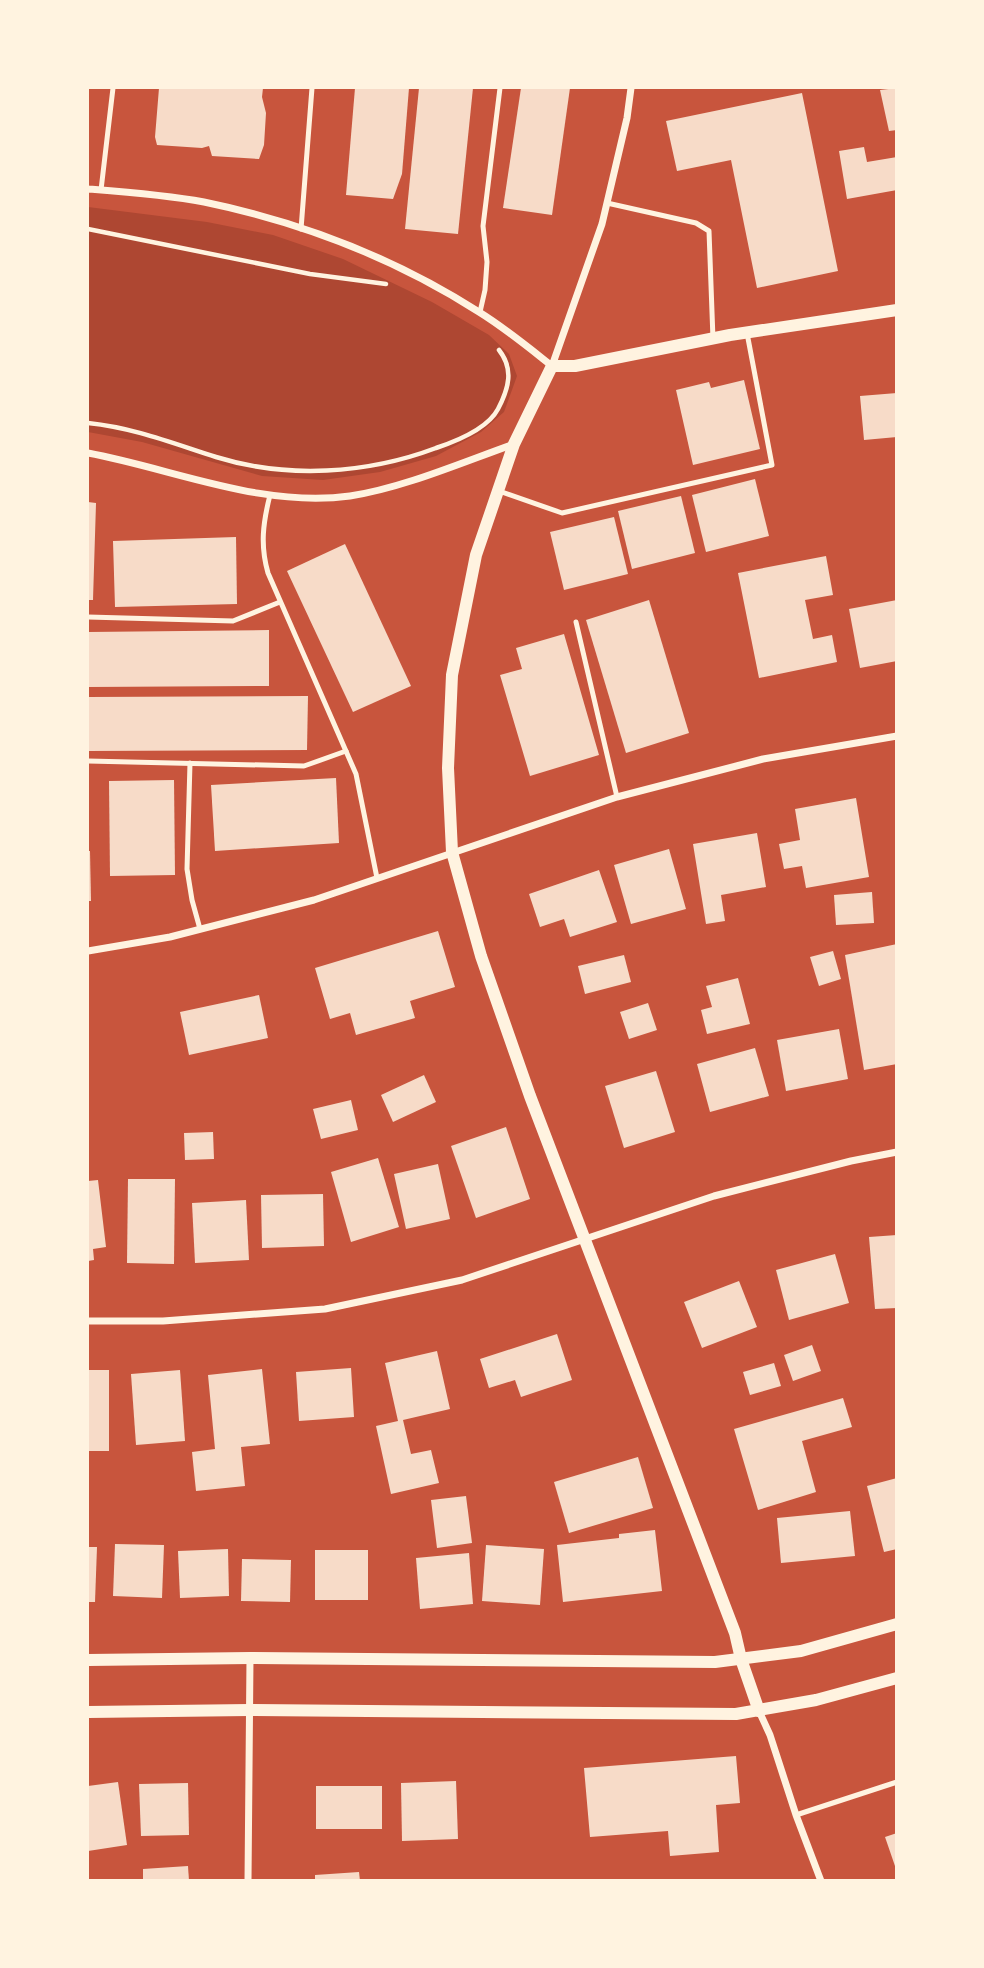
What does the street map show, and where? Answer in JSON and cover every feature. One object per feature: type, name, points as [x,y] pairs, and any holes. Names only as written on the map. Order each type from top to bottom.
[{"type":"street","points":[[631,88],[602,224],[552,366],[514,444],[476,555],[452,675],[448,768],[452,852],[481,956],[583,1239],[735,1633],[759,1711],[771,1735],[796,1815],[821,1881]]},
{"type":"street","points":[[88,189],[201,202],[263,216],[359,249],[480,312],[552,366],[575,366],[747,333],[897,310]]},
{"type":"street","points":[[88,453],[252,493],[325,497],[349,496],[392,487],[514,444]]},
{"type":"street","points":[[88,951],[170,937],[314,900],[617,797],[763,759],[897,736]]},
{"type":"street","points":[[88,1321],[163,1321],[325,1309],[462,1280],[714,1196],[851,1161],[897,1153]]},
{"type":"street","points":[[88,1660],[250,1658],[715,1662],[801,1651],[897,1624]]},
{"type":"street","points":[[248,1881],[250,1658]]},
{"type":"street","points":[[88,1712],[249,1710],[736,1714],[816,1700],[897,1678]]},
{"type":"lane","points":[[101,190],[113,88]]},
{"type":"lane","points":[[301,229],[312,88]]},
{"type":"lane","points":[[480,312],[487,262],[482,226],[500,88]]},
{"type":"lane","points":[[607,203],[696,223],[709,231],[713,339]]},
{"type":"lane","points":[[498,491],[562,513],[772,465],[747,333]]},
{"type":"lane","points":[[270,495],[264,520],[262,553],[280,602],[356,774],[377,878]]},
{"type":"lane","points":[[88,617],[233,621],[280,602]]},
{"type":"lane","points":[[576,622],[617,797]]},
{"type":"lane","points":[[88,761],[304,766],[346,751]]},
{"type":"lane","points":[[190,764],[187,869],[200,929]]},
{"type":"lane","points":[[796,1815],[897,1782]]},
{"type":"path","points":[[88,229],[310,274],[367,280],[392,287]]},
{"type":"path","points":[[88,423],[160,437],[257,467],[325,471],[370,466],[420,455],[446,445],[494,416],[509,383],[510,371],[506,359],[497,348]]},
{"type":"shaded area","points":[[88,207],[207,222],[273,235],[343,259],[432,302],[489,335],[509,354],[517,376],[504,412],[481,432],[436,456],[380,472],[323,480],[262,476],[142,442],[88,432]]},
{"type":"building","points":[[159,88],[263,88],[266,113],[264,145],[259,159],[212,156],[209,146],[202,148],[157,145],[155,137]]},
{"type":"building","points":[[355,88],[409,88],[402,174],[393,199],[346,195]]},
{"type":"building","points":[[419,88],[473,88],[458,234],[405,229]]},
{"type":"building","points":[[521,88],[570,88],[552,215],[503,208]]},
{"type":"building","points":[[897,88],[897,130],[889,131],[880,90]]},
{"type":"building","points":[[802,93],[838,271],[757,288],[731,160],[677,171],[666,121]]},
{"type":"building","points":[[864,147],[867,162],[897,157],[897,190],[847,199],[839,151]]},
{"type":"building","points":[[744,380],[760,449],[693,465],[676,390],[709,382],[711,388]]},
{"type":"building","points":[[897,393],[897,437],[864,440],[860,396]]},
{"type":"building","points":[[755,479],[769,536],[706,552],[692,495]]},
{"type":"building","points":[[681,496],[695,553],[632,569],[618,511]]},
{"type":"building","points":[[88,502],[96,503],[93,600],[88,600]]},
{"type":"building","points":[[614,517],[628,574],[564,590],[550,532]]},
{"type":"building","points":[[236,537],[237,604],[115,607],[113,541]]},
{"type":"building","points":[[345,544],[411,686],[353,712],[287,571]]},
{"type":"building","points":[[826,556],[833,595],[805,600],[813,639],[832,635],[837,662],[759,678],[738,573]]},
{"type":"building","points":[[649,600],[689,733],[626,753],[586,620]]},
{"type":"building","points":[[897,600],[897,661],[860,668],[849,609]]},
{"type":"building","points":[[269,630],[269,686],[88,687],[88,632]]},
{"type":"building","points":[[564,634],[599,755],[530,776],[500,675],[522,669],[516,648]]},
{"type":"building","points":[[308,696],[307,750],[88,751],[88,697]]},
{"type":"building","points":[[336,778],[339,843],[215,851],[211,785]]},
{"type":"building","points":[[174,780],[175,875],[110,876],[109,781]]},
{"type":"building","points":[[856,798],[869,877],[806,888],[802,866],[784,869],[779,844],[800,840],[795,809]]},
{"type":"building","points":[[757,833],[766,887],[721,895],[725,921],[706,924],[693,844]]},
{"type":"building","points":[[669,849],[686,909],[631,924],[614,865]]},
{"type":"building","points":[[90,851],[91,901],[88,901]]},
{"type":"building","points":[[599,870],[617,922],[570,937],[564,919],[540,927],[529,894]]},
{"type":"building","points":[[872,892],[874,923],[836,925],[834,895]]},
{"type":"building","points":[[438,931],[455,987],[410,1001],[415,1018],[356,1035],[350,1013],[330,1019],[315,968]]},
{"type":"building","points":[[897,944],[897,1064],[864,1070],[845,955]]},
{"type":"building","points":[[833,951],[841,979],[819,986],[810,957]]},
{"type":"building","points":[[624,955],[631,982],[585,994],[578,966]]},
{"type":"building","points":[[738,978],[750,1024],[707,1034],[701,1010],[712,1007],[706,986]]},
{"type":"building","points":[[259,995],[268,1038],[189,1055],[180,1012]]},
{"type":"building","points":[[648,1003],[657,1030],[629,1039],[620,1012]]},
{"type":"building","points":[[839,1029],[848,1079],[786,1091],[777,1040]]},
{"type":"building","points":[[755,1048],[769,1096],[710,1112],[697,1064]]},
{"type":"building","points":[[656,1071],[675,1132],[624,1148],[605,1086]]},
{"type":"building","points":[[424,1075],[436,1102],[393,1122],[381,1095]]},
{"type":"building","points":[[351,1100],[358,1130],[321,1139],[313,1109]]},
{"type":"building","points":[[506,1127],[530,1199],[476,1218],[451,1146]]},
{"type":"building","points":[[213,1132],[214,1159],[185,1160],[184,1133]]},
{"type":"building","points":[[378,1158],[399,1227],[351,1242],[331,1172]]},
{"type":"building","points":[[438,1164],[450,1219],[406,1229],[394,1174]]},
{"type":"building","points":[[128,1179],[175,1179],[174,1264],[127,1263]]},
{"type":"building","points":[[98,1180],[106,1247],[93,1249],[94,1260],[88,1261],[88,1181]]},
{"type":"building","points":[[323,1194],[324,1246],[262,1248],[261,1195]]},
{"type":"building","points":[[246,1200],[249,1260],[195,1263],[192,1203]]},
{"type":"building","points":[[897,1235],[897,1308],[875,1309],[869,1237]]},
{"type":"building","points":[[835,1254],[849,1303],[789,1320],[776,1270]]},
{"type":"building","points":[[739,1281],[757,1327],[702,1348],[684,1302]]},
{"type":"building","points":[[557,1334],[572,1380],[521,1397],[515,1380],[489,1388],[480,1359]]},
{"type":"building","points":[[812,1345],[821,1371],[793,1381],[784,1355]]},
{"type":"building","points":[[437,1351],[450,1409],[403,1420],[411,1454],[431,1450],[439,1483],[391,1494],[376,1426],[398,1421],[385,1363]]},
{"type":"building","points":[[774,1363],[781,1386],[750,1395],[743,1372]]},
{"type":"building","points":[[351,1368],[354,1417],[299,1421],[296,1372]]},
{"type":"building","points":[[262,1369],[270,1444],[241,1447],[245,1486],[196,1491],[192,1452],[215,1449],[208,1375]]},
{"type":"building","points":[[88,1370],[109,1370],[109,1451],[88,1451]]},
{"type":"building","points":[[180,1370],[185,1441],[136,1445],[131,1374]]},
{"type":"building","points":[[843,1398],[852,1427],[802,1441],[816,1492],[758,1510],[734,1429]]},
{"type":"building","points":[[638,1457],[653,1508],[569,1533],[554,1482]]},
{"type":"building","points":[[897,1478],[897,1549],[884,1552],[867,1486]]},
{"type":"building","points":[[466,1496],[472,1543],[437,1548],[431,1500]]},
{"type":"building","points":[[850,1511],[855,1556],[781,1563],[777,1518]]},
{"type":"building","points":[[655,1530],[662,1591],[563,1602],[557,1545],[619,1538],[619,1534]]},
{"type":"building","points":[[115,1544],[164,1545],[162,1598],[113,1596]]},
{"type":"building","points":[[486,1545],[544,1549],[540,1605],[482,1601]]},
{"type":"building","points":[[88,1547],[97,1547],[95,1602],[88,1602]]},
{"type":"building","points":[[228,1549],[229,1596],[180,1598],[178,1551]]},
{"type":"building","points":[[315,1550],[368,1550],[368,1600],[315,1600]]},
{"type":"building","points":[[469,1553],[473,1604],[420,1609],[416,1558]]},
{"type":"building","points":[[242,1559],[291,1560],[290,1602],[241,1601]]},
{"type":"building","points":[[736,1756],[740,1803],[716,1805],[719,1852],[670,1856],[668,1831],[590,1837],[584,1768]]},
{"type":"building","points":[[456,1781],[458,1839],[402,1841],[401,1783]]},
{"type":"building","points":[[118,1782],[127,1845],[88,1851],[88,1786]]},
{"type":"building","points":[[188,1783],[189,1835],[141,1836],[139,1784]]},
{"type":"building","points":[[316,1786],[382,1786],[382,1829],[316,1829]]},
{"type":"building","points":[[897,1833],[897,1869],[896,1869],[885,1837]]},
{"type":"building","points":[[188,1866],[189,1881],[143,1881],[143,1869]]},
{"type":"building","points":[[359,1872],[360,1881],[315,1881],[315,1875]]}]
